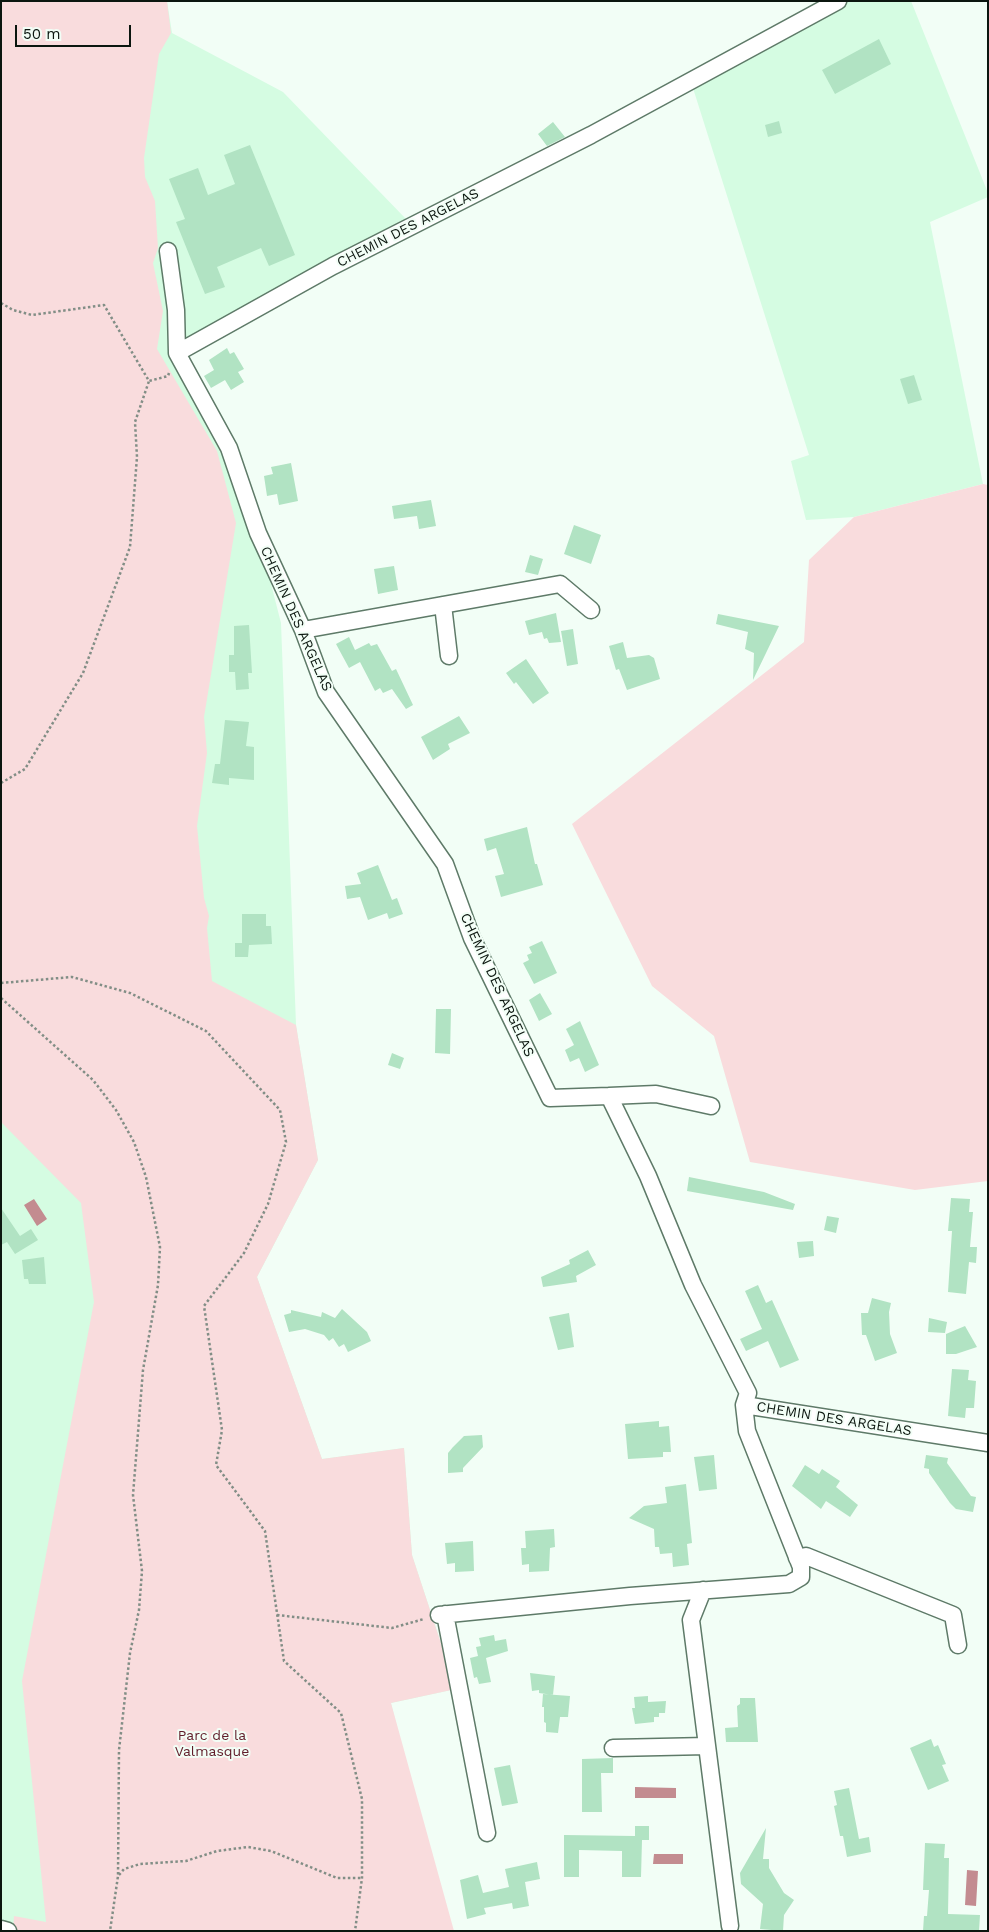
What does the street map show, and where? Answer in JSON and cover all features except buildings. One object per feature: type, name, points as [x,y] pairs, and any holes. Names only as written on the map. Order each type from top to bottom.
[{"type":"street","name":"CHEMIN DES ARGELAS","points":[[838,1],[591,135],[333,266],[177,353],[229,448],[258,533],[303,630],[326,692],[445,864],[472,938],[550,1098],[609,1096],[648,1176],[693,1285],[748,1393],[744,1405],[988,1443]]},
{"type":"street","points":[[168,251],[176,310],[177,353]]},
{"type":"street","points":[[303,630],[560,584],[591,610]]},
{"type":"street","points":[[443,605],[449,656]]},
{"type":"street","points":[[609,1096],[656,1094],[711,1106]]},
{"type":"street","points":[[487,1833],[442,1615],[703,1590],[789,1584],[800,1577],[801,1567],[747,1431],[744,1405]]},
{"type":"street","points":[[797,1558],[806,1556],[953,1615],[958,1645]]},
{"type":"street","points":[[703,1590],[691,1620],[730,1926]]},
{"type":"street","points":[[613,1748],[707,1746]]},
{"type":"street","points":[[1,1929],[8,1931]]},
{"type":"path","points":[[1,303],[13,310],[32,315],[104,305],[148,381],[135,422],[137,456],[130,547],[83,673],[26,769],[1,783]]},
{"type":"path","points":[[148,381],[168,376],[177,353]]},
{"type":"path","points":[[1,984],[72,977],[130,993],[206,1031],[280,1110],[286,1142],[268,1204],[244,1253],[204,1306],[222,1430],[216,1465],[265,1531],[284,1661],[341,1713],[362,1799],[362,1878],[355,1931]]},
{"type":"path","points":[[1,998],[93,1080],[116,1110],[134,1142],[146,1177],[160,1247],[158,1285],[143,1370],[133,1495],[142,1572],[139,1610],[130,1653],[118,1750],[118,1876],[110,1931]]},
{"type":"path","points":[[277,1615],[392,1628],[442,1615]]},
{"type":"path","points":[[118,1876],[124,1869],[140,1864],[186,1860],[217,1851],[248,1847],[271,1850],[337,1878],[362,1878]]},
{"type":"shaded area","name":"Parc de la Valmasque","points":[[1,1],[167,1],[172,33],[283,92],[407,220],[249,303],[181,344],[229,448],[258,533],[281,623],[296,1025],[318,1160],[257,1277],[322,1459],[404,1448],[412,1555],[456,1689],[391,1703],[446,1931],[1,1931]]},
{"type":"shaded area","points":[[832,1],[911,1],[988,193],[988,197],[930,222],[983,484],[854,517],[806,520],[791,461],[809,455],[692,85]]},
{"type":"shaded area","points":[[34,1199],[47,1219],[37,1226],[24,1205]]},
{"type":"shaded area","points":[[635,1787],[676,1788],[676,1798],[635,1798]]},
{"type":"shaded area","points":[[654,1854],[683,1854],[683,1864],[653,1864]]},
{"type":"shaded area","points":[[967,1870],[978,1871],[976,1906],[965,1905]]},
{"type":"green space","name":"Parc de la Valmasque","points":[[1,1],[167,1],[171,33],[159,54],[144,158],[145,177],[155,201],[158,248],[153,263],[163,311],[157,349],[217,451],[236,523],[204,717],[207,753],[197,826],[204,898],[209,916],[207,928],[212,981],[296,1025],[318,1160],[257,1277],[322,1459],[404,1448],[412,1555],[456,1689],[391,1703],[454,1931],[13,1931],[14,1916],[46,1922],[22,1681],[94,1302],[81,1203],[1,1122]]},
{"type":"green space","points":[[983,484],[988,485],[988,1181],[915,1190],[750,1162],[714,1036],[652,986],[572,824],[804,642],[809,560],[854,517]]}]
